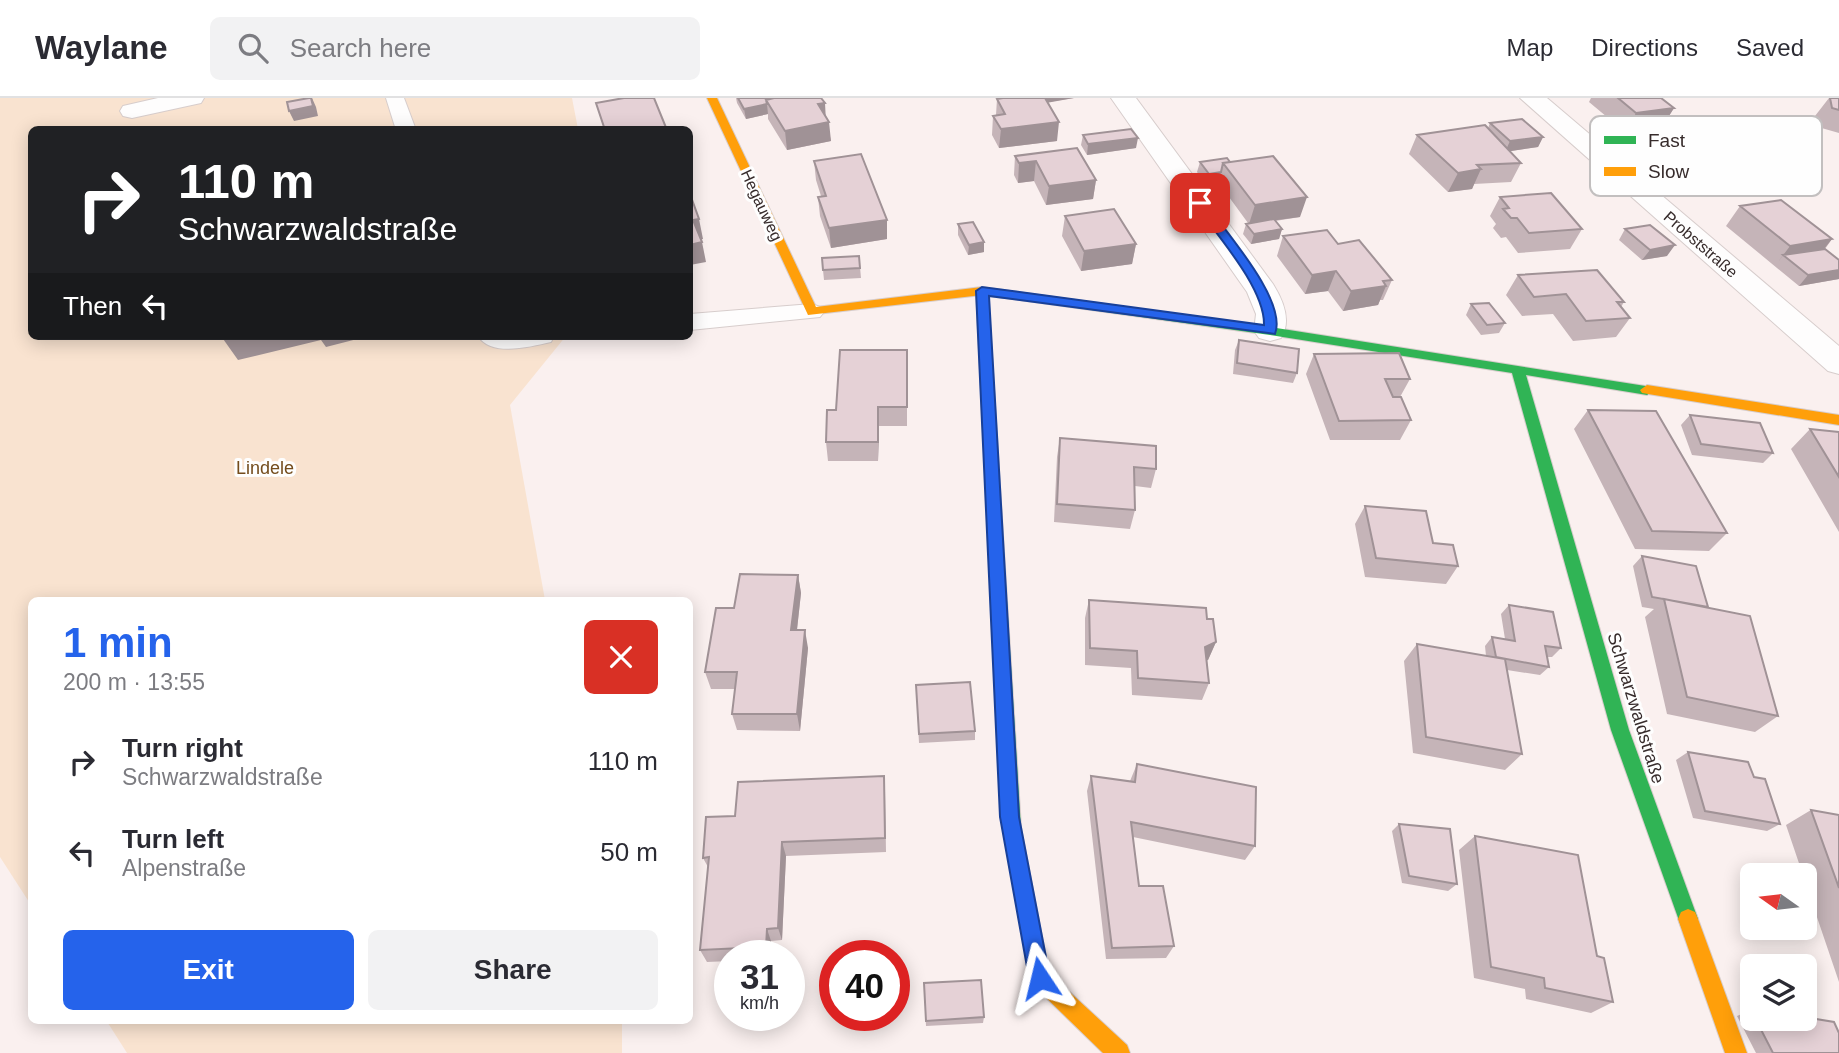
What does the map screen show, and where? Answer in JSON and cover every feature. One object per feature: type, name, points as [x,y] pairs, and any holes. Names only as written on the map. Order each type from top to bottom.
[{"type":"street","points":[[132,111],[192,98]]},
{"type":"street","name":"Hegauweg","points":[[712,98],[812,312]]},
{"type":"street","points":[[1123,98],[1262,291],[1271,314],[1270,331]]},
{"type":"street","name":"Probststraße","points":[[1532,98],[1590,148]]},
{"type":"street","name":"Probststraße","points":[[1646,196],[1839,363]]},
{"type":"street","points":[[982,291],[1010,817],[1040,978],[1119,1053]]},
{"type":"street","points":[[812,312],[982,291],[1270,331],[1839,420]]},
{"type":"street","name":"Schwarzwaldstraße","points":[[1517,369],[1620,730],[1736,1053]]},
{"type":"lane","points":[[395,98],[405,126]]},
{"type":"lane","points":[[693,322],[812,312]]},
{"type":"green space","name":"Lindele","points":[[0,98],[572,98],[577,126],[28,126],[28,340],[563,340],[510,405],[544,597],[28,597],[28,900],[0,857]]},
{"type":"green space","points":[[109,1024],[622,1024],[622,1053],[127,1053]]},
{"type":"building","points":[[311,98],[313,106],[289,111],[287,102]]},
{"type":"building","points":[[624,98],[654,98],[665,126],[604,126],[596,103]]},
{"type":"building","points":[[738,98],[774,98],[766,100],[767,104],[744,109]]},
{"type":"building","points":[[821,98],[825,103],[818,104],[829,122],[785,131],[766,100]]},
{"type":"building","points":[[1045,98],[1059,122],[1001,129],[993,116],[1005,114],[997,99]]},
{"type":"building","points":[[1618,98],[1661,98],[1674,108],[1636,113]]},
{"type":"building","points":[[1830,98],[1839,98],[1839,110],[1832,108]]},
{"type":"building","points":[[1522,119],[1543,137],[1510,141],[1490,123]]},
{"type":"building","points":[[1485,125],[1521,163],[1477,165],[1481,169],[1458,173],[1417,135]]},
{"type":"building","points":[[1131,129],[1138,138],[1088,144],[1083,135]]},
{"type":"building","points":[[1077,148],[1096,180],[1049,186],[1036,161],[1019,163],[1015,156]]},
{"type":"building","points":[[861,154],[887,220],[829,228],[818,197],[826,196],[814,161]]},
{"type":"building","points":[[1273,156],[1307,197],[1255,205],[1223,163]]},
{"type":"building","points":[[1227,158],[1230,162],[1223,163],[1221,172],[1209,174],[1200,162]]},
{"type":"building","points":[[1551,193],[1582,229],[1529,233],[1517,218],[1511,218],[1503,209],[1509,208],[1500,197]]},
{"type":"building","points":[[1781,200],[1832,239],[1790,246],[1740,206]]},
{"type":"building","points":[[693,202],[699,219],[693,220]]},
{"type":"building","points":[[1114,209],[1136,244],[1084,251],[1065,216]]},
{"type":"building","points":[[1274,219],[1282,229],[1254,234],[1246,224]]},
{"type":"building","points":[[693,220],[702,242],[693,244]]},
{"type":"building","points":[[973,222],[984,242],[969,245],[958,224]]},
{"type":"building","points":[[1650,225],[1675,245],[1650,250],[1625,229]]},
{"type":"building","points":[[1327,230],[1338,244],[1359,240],[1392,280],[1383,281],[1386,286],[1351,291],[1336,271],[1312,275],[1283,236]]},
{"type":"building","points":[[1825,249],[1839,260],[1839,270],[1808,275],[1783,255]]},
{"type":"building","points":[[859,256],[860,268],[823,270],[822,258]]},
{"type":"building","points":[[1597,270],[1624,302],[1617,302],[1630,318],[1586,321],[1566,294],[1534,297],[1518,275]]},
{"type":"building","points":[[1489,303],[1505,323],[1487,325],[1471,304]]},
{"type":"building","points":[[1239,340],[1299,349],[1297,373],[1237,363]]},
{"type":"building","points":[[840,350],[907,350],[907,407],[878,407],[878,442],[826,442],[827,410],[836,410]]},
{"type":"building","points":[[1399,353],[1410,379],[1385,379],[1393,397],[1401,397],[1411,420],[1339,421],[1314,354]]},
{"type":"building","points":[[1588,410],[1656,411],[1727,533],[1652,531]]},
{"type":"building","points":[[1690,415],[1760,423],[1773,453],[1701,444]]},
{"type":"building","points":[[1810,429],[1839,432],[1839,477]]},
{"type":"building","points":[[1060,438],[1156,446],[1156,469],[1134,467],[1135,510],[1057,504]]},
{"type":"building","points":[[1365,506],[1426,511],[1433,543],[1453,545],[1458,566],[1376,558]]},
{"type":"building","points":[[1642,556],[1696,566],[1708,607],[1652,597]]},
{"type":"building","points":[[740,574],[798,575],[791,630],[805,630],[797,714],[732,714],[737,672],[705,672],[716,608],[734,608]]},
{"type":"building","points":[[1664,599],[1750,616],[1778,716],[1687,697]]},
{"type":"building","points":[[1089,600],[1206,608],[1207,619],[1213,619],[1216,642],[1205,647],[1209,683],[1138,678],[1137,651],[1090,648]]},
{"type":"building","points":[[1509,605],[1553,612],[1561,648],[1545,646],[1549,667],[1496,657],[1492,637],[1515,641]]},
{"type":"building","points":[[1417,644],[1505,659],[1522,754],[1426,737]]},
{"type":"building","points":[[970,682],[975,731],[919,734],[916,685]]},
{"type":"building","points":[[1688,752],[1748,762],[1754,777],[1765,779],[1780,824],[1705,811]]},
{"type":"building","points":[[1137,764],[1256,787],[1255,846],[1131,822],[1139,886],[1163,886],[1174,946],[1112,948],[1091,776],[1135,782]]},
{"type":"building","points":[[884,776],[885,838],[782,842],[778,928],[767,929],[766,940],[714,940],[714,949],[700,950],[709,857],[703,858],[706,817],[735,816],[738,782]]},
{"type":"building","points":[[1811,810],[1839,815],[1839,888]]},
{"type":"building","points":[[1399,824],[1450,829],[1457,884],[1409,876]]},
{"type":"building","points":[[1475,836],[1578,855],[1597,956],[1604,958],[1613,1002],[1545,988],[1544,978],[1491,967]]},
{"type":"building","points":[[981,980],[984,1017],[926,1021],[924,983]]},
{"type":"building","points":[[1817,1019],[1834,1022],[1839,1033],[1839,1053],[1773,1053],[1762,1031],[1817,1031]]},
{"type":"traffic: fast","points":[[982,291],[1012,828]]},
{"type":"traffic: fast","points":[[1003,294],[1270,331],[1647,390]]},
{"type":"traffic: fast","points":[[1517,369],[1620,730],[1688,919]]},
{"type":"traffic: slow","points":[[712,98],[812,312],[982,291],[1003,294]]},
{"type":"traffic: slow","points":[[1647,390],[1839,420]]},
{"type":"traffic: slow","points":[[1012,828],[1040,978],[1119,1053]]},
{"type":"traffic: slow","points":[[1688,919],[1736,1053]]},
{"type":"route","points":[[1040,978],[1010,817],[982,291],[1270,331],[1271,314],[1262,291],[1200,203]]}]
